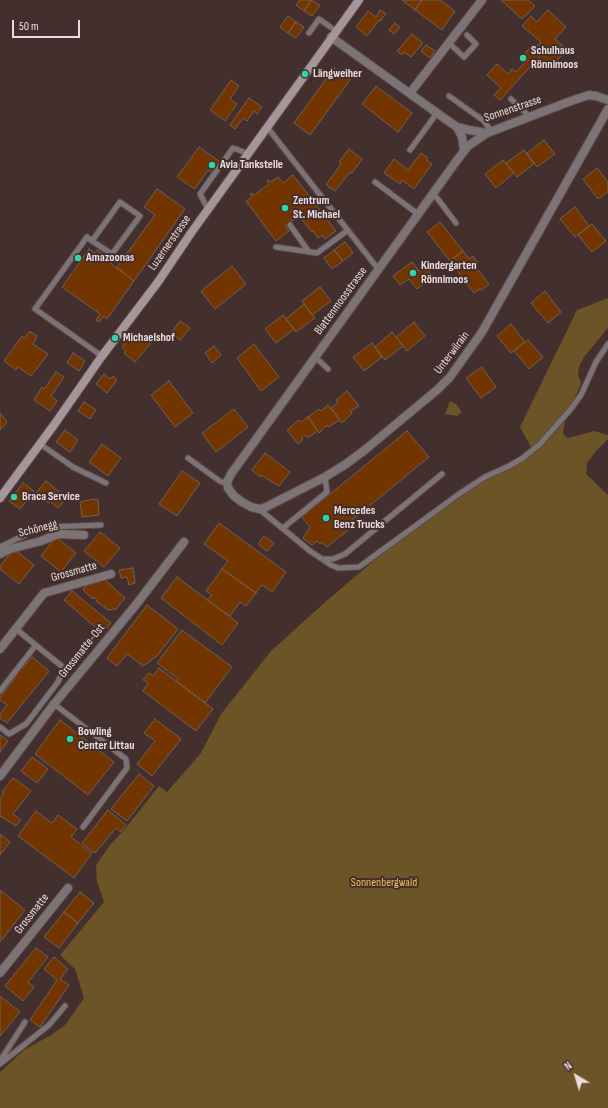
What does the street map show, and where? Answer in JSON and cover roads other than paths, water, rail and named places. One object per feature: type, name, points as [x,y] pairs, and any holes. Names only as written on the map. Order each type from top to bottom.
[{"type":"main road","name":"Luzernerstrasse","points":[[0,498],[102,356],[158,282],[208,209],[249,154],[358,0]]},
{"type":"street","points":[[410,93],[482,0]]},
{"type":"street","name":"Sonnenstrasse","points":[[334,34],[410,93],[457,127],[489,132],[590,95],[608,100]]},
{"type":"street","name":"Unterwilrain","points":[[259,509],[276,503],[346,464],[424,401],[450,377],[485,327],[608,109]]},
{"type":"street","points":[[457,127],[462,137],[464,151]]},
{"type":"street","name":"Blattenmoosstrasse","points":[[228,485],[231,474],[464,151],[478,138],[489,132]]},
{"type":"street","points":[[228,485],[234,496],[251,507],[259,509]]},
{"type":"street","name":"Schönegg","points":[[0,554],[10,549],[41,541],[58,534],[84,535]]},
{"type":"street","name":"Grossmatte-Ost","points":[[0,776],[54,704],[184,542]]},
{"type":"street","name":"Grossmatte","points":[[0,649],[44,593],[111,574]]},
{"type":"street","name":"Grossmatte","points":[[0,974],[68,888]]},
{"type":"lane","points":[[308,33],[319,19],[334,34]]},
{"type":"lane","points":[[449,43],[464,57],[476,44],[467,35]]},
{"type":"lane","points":[[449,96],[484,121],[489,132]]},
{"type":"lane","points":[[511,99],[526,113],[528,117]]},
{"type":"lane","points":[[410,150],[437,113]]},
{"type":"lane","points":[[267,127],[375,265],[379,268]]},
{"type":"lane","points":[[208,209],[200,194],[233,148],[249,154]]},
{"type":"lane","points":[[375,182],[418,214]]},
{"type":"lane","points":[[432,195],[437,198],[456,223]]},
{"type":"lane","points":[[92,241],[120,202],[140,216],[112,254],[92,241],[87,237],[35,309],[102,356]]},
{"type":"lane","points":[[290,225],[309,252]]},
{"type":"lane","points":[[276,247],[317,253],[348,230]]},
{"type":"lane","points":[[259,509],[323,559],[338,568],[359,567],[459,494],[485,477],[523,458],[540,444],[581,395],[596,362],[608,344]]},
{"type":"lane","points":[[315,357],[328,369]]},
{"type":"lane","points":[[40,444],[73,467],[106,483]]},
{"type":"lane","points":[[188,458],[221,482],[228,485]]},
{"type":"lane","points":[[323,559],[333,559],[345,554],[442,474]]},
{"type":"lane","points":[[283,528],[327,492],[325,477]]},
{"type":"lane","points":[[0,547],[49,527],[101,524]]},
{"type":"lane","points":[[0,727],[9,734],[26,724],[58,682],[64,668],[16,629]]},
{"type":"lane","points":[[0,692],[36,645]]},
{"type":"lane","points":[[54,704],[126,760],[126,768],[83,826]]},
{"type":"lane","points":[[0,1062],[49,1025],[65,1006]]},
{"type":"lane","points":[[0,1062],[25,1022]]},
{"type":"place","name":"Schulhaus Rönnimoos","points":[[523,58]]},
{"type":"place","name":"Längweiher","points":[[305,74]]},
{"type":"place","name":"Avia Tankstelle","points":[[212,165]]},
{"type":"place","name":"Zentrum St. Michael","points":[[285,208]]},
{"type":"place","name":"Amazoonas","points":[[78,258]]},
{"type":"place","name":"Kindergarten Rönnimoos","points":[[413,273]]},
{"type":"place","name":"Michaelshof","points":[[115,338]]},
{"type":"place","name":"Braca Service","points":[[14,497]]},
{"type":"place","name":"Mercedes Benz Trucks","points":[[326,518]]},
{"type":"place","name":"Bowling Center Littau","points":[[70,739]]},
{"type":"park label","name":"Sonnenbergwald","points":[[384,883]]}]
